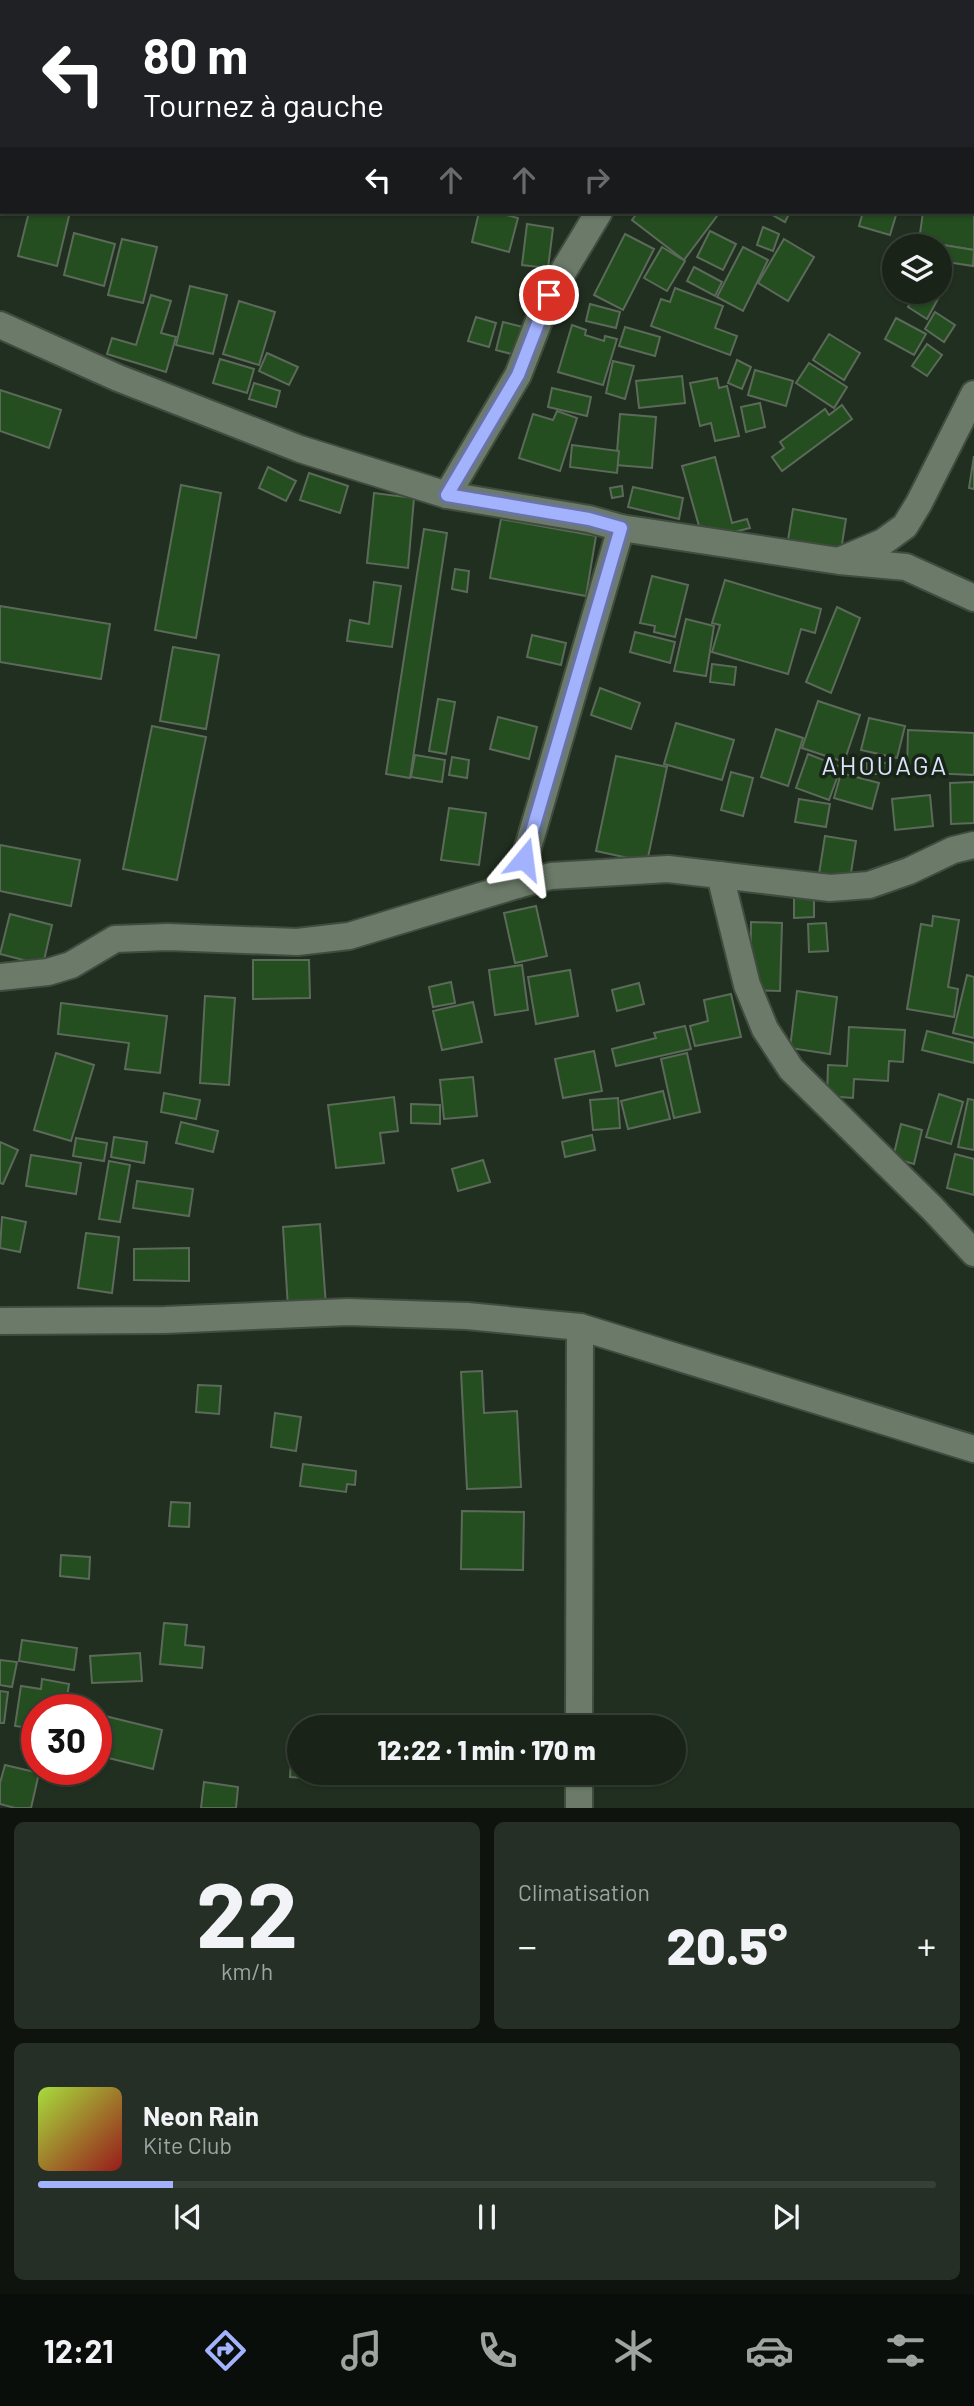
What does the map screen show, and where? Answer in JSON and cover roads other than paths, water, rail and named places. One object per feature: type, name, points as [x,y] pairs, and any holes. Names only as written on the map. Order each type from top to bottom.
[{"type":"street","points":[[447,495],[518,375],[549,295],[597,214]]},
{"type":"street","points":[[0,325],[118,378],[300,449],[447,495],[589,519],[621,528],[839,561],[906,567],[974,598]]},
{"type":"street","points":[[839,561],[883,542],[905,526],[974,394]]},
{"type":"street","points":[[517,884],[621,528]]},
{"type":"street","points":[[0,977],[48,972],[71,964],[115,939],[168,937],[297,942],[349,936],[551,876],[668,869],[830,888],[869,885],[909,871],[953,850],[974,845]]},
{"type":"street","points":[[720,875],[747,985],[765,1029],[791,1069],[974,1253]]},
{"type":"street","points":[[0,1321],[165,1320],[348,1312],[467,1316],[580,1327],[974,1449]]},
{"type":"street","points":[[579,1715],[580,1327]]},
{"type":"street","points":[[579,1785],[579,1808]]},
{"type":"district","name":"AHOUAGA","points":[[885,766]]}]
